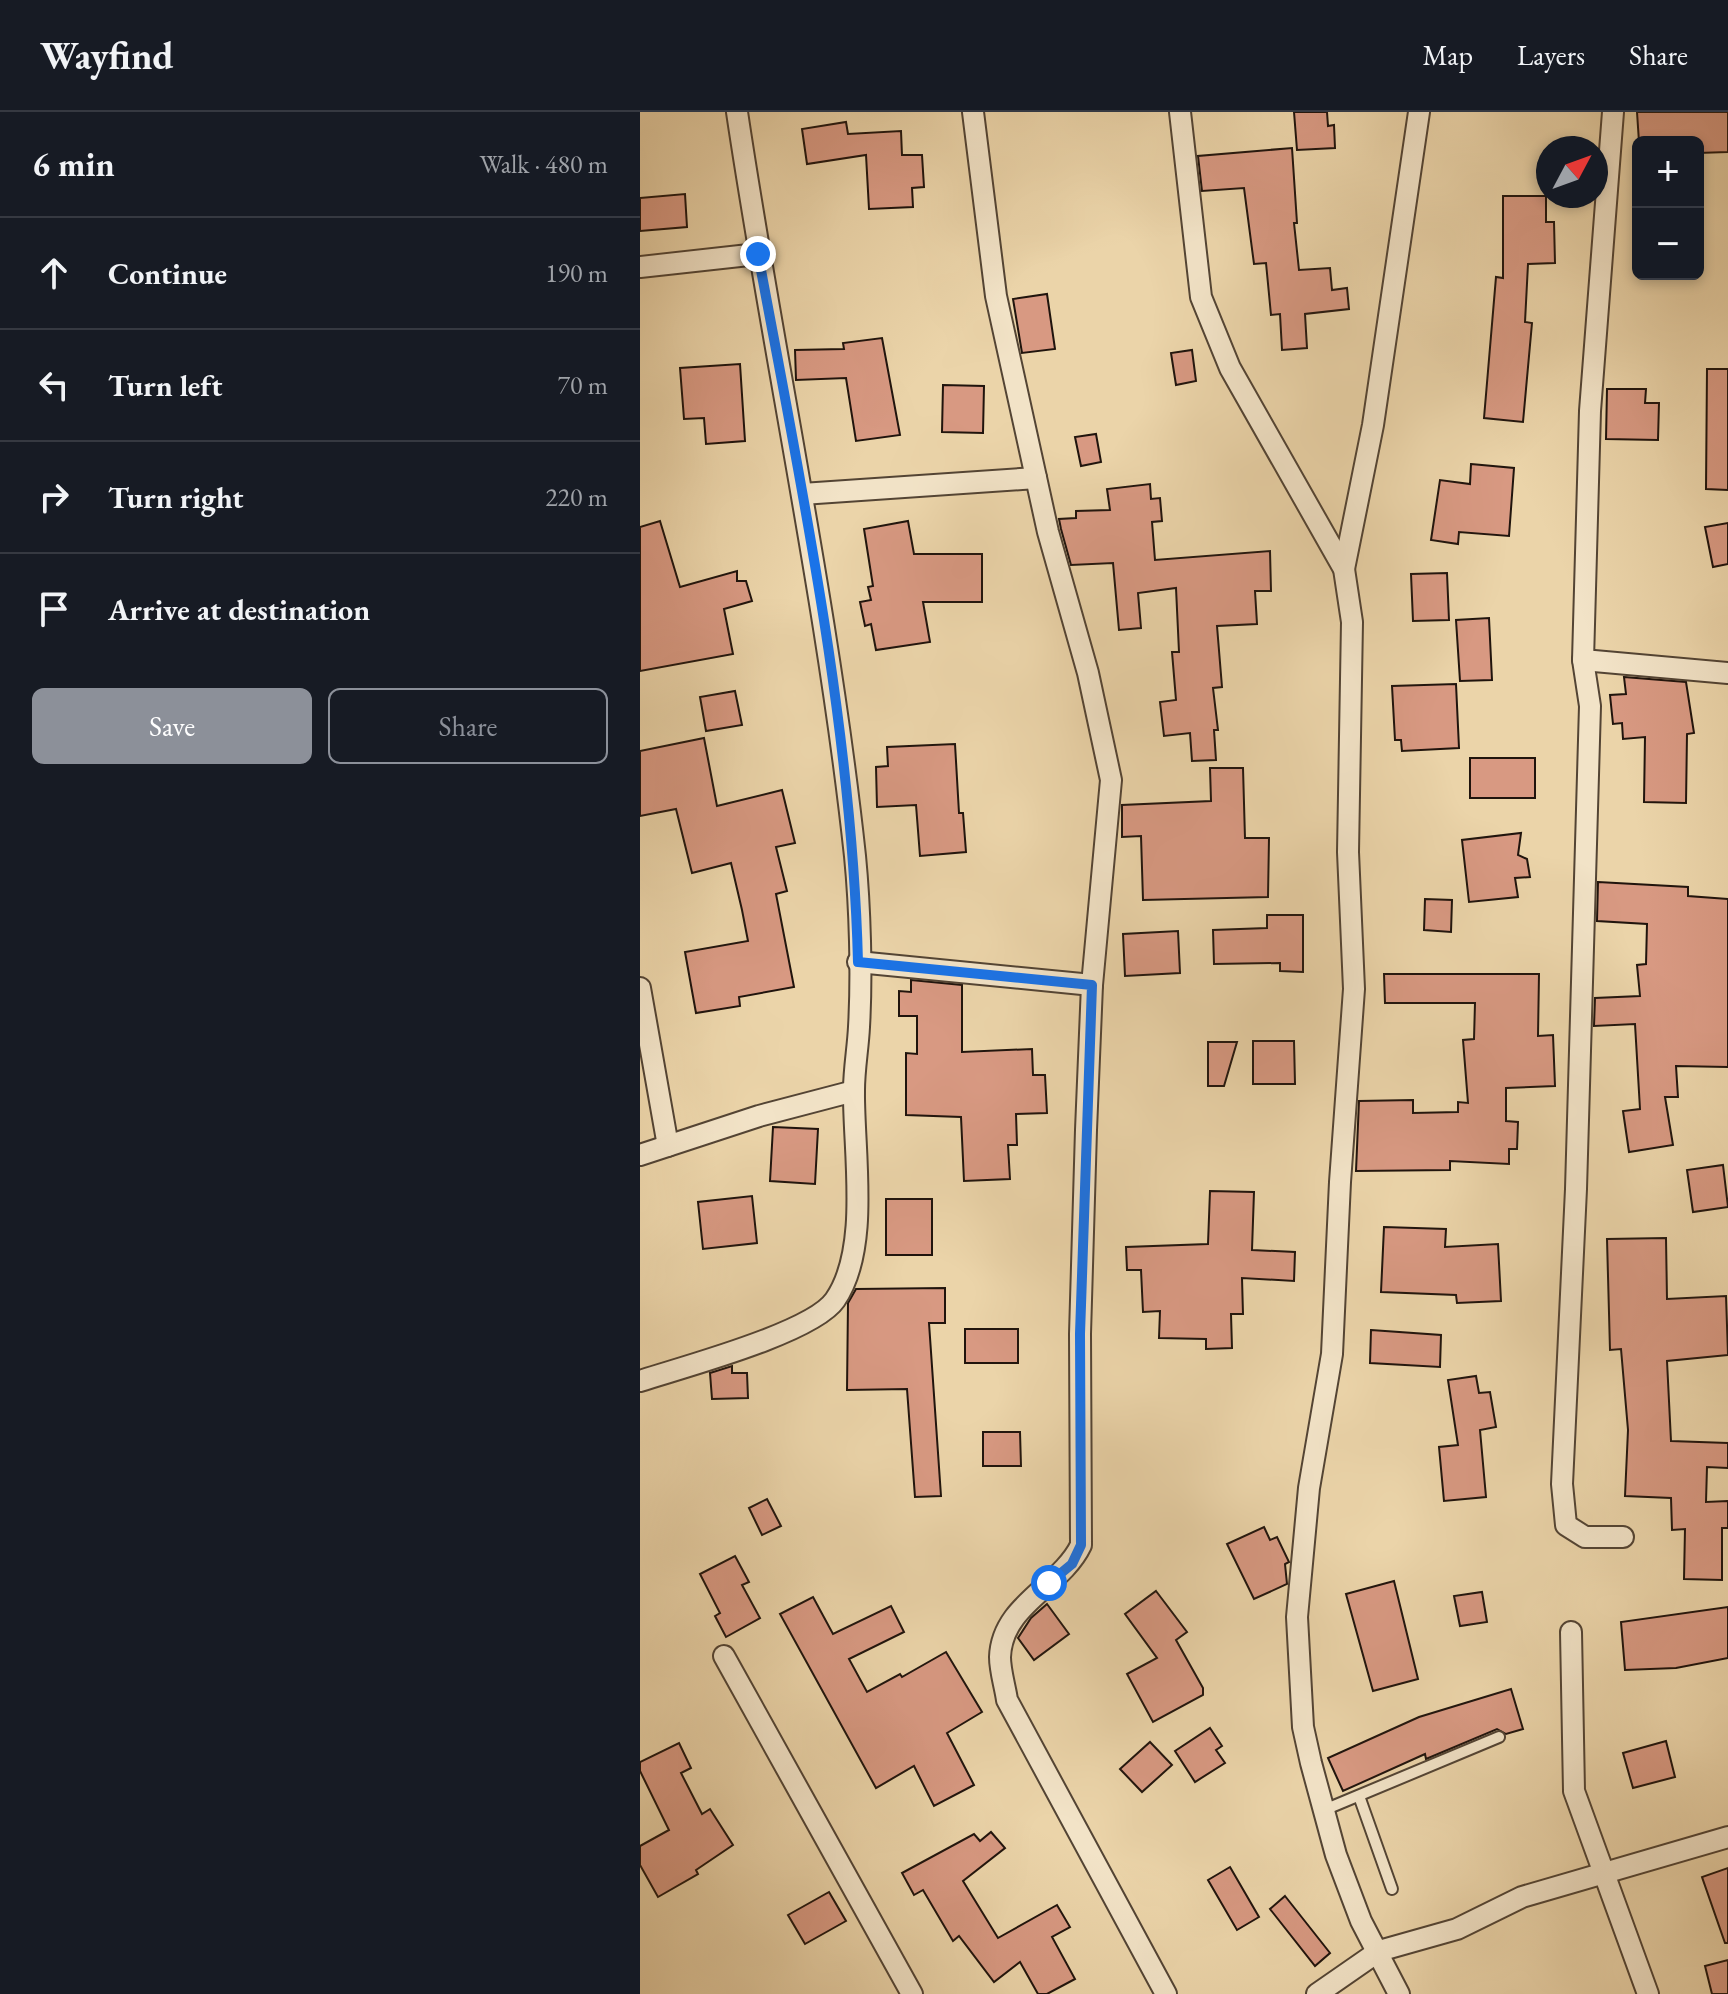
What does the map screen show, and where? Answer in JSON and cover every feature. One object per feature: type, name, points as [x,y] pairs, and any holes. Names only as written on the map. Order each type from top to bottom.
[{"type":"street","points":[[640,1381],[803,1325],[834,1301],[848,1269],[859,1205],[854,1091],[859,1022],[855,859],[802,494],[758,254],[737,112]]},
{"type":"street","points":[[973,112],[996,296],[1036,478],[1068,610],[1098,712],[1111,780],[1092,985],[1080,1334],[1081,1545],[1072,1564],[1021,1608],[1003,1634],[1000,1659],[1007,1700],[1166,1994]]},
{"type":"street","points":[[1180,112],[1201,297],[1230,368],[1344,569]]},
{"type":"street","points":[[1399,1994],[1361,1921],[1324,1810],[1303,1727],[1297,1617],[1307,1497],[1332,1354],[1354,989],[1348,852],[1352,622],[1344,569],[1373,425],[1419,112]]},
{"type":"street","points":[[1613,112],[1590,411],[1583,660],[1590,706],[1576,1189],[1562,1484],[1566,1525],[1585,1537],[1623,1537]]},
{"type":"street","points":[[640,267],[758,254]]},
{"type":"street","points":[[802,494],[1036,478]]},
{"type":"street","points":[[1583,660],[1728,673]]},
{"type":"street","points":[[858,962],[1092,985]]},
{"type":"street","points":[[640,988],[668,1146]]},
{"type":"street","points":[[640,1155],[759,1116],[854,1091]]},
{"type":"street","points":[[1571,1632],[1574,1791],[1601,1873],[1648,1994]]},
{"type":"street","points":[[724,1656],[912,1994]]},
{"type":"street","points":[[1317,1994],[1379,1951],[1457,1929],[1522,1897],[1728,1837]]},
{"type":"lane","points":[[1324,1810],[1499,1737]]},
{"type":"lane","points":[[1359,1796],[1392,1889]]},
{"type":"building","points":[[1294,112],[1327,112],[1328,126],[1334,125],[1335,148],[1297,150]]},
{"type":"building","points":[[1637,112],[1728,112],[1728,152],[1704,153],[1704,136],[1639,136]]},
{"type":"building","points":[[846,122],[848,134],[901,131],[902,155],[922,155],[924,187],[912,188],[913,207],[869,209],[866,155],[807,164],[802,129]]},
{"type":"building","points":[[1292,148],[1299,270],[1330,268],[1332,290],[1347,288],[1349,309],[1305,314],[1307,348],[1282,350],[1280,314],[1271,315],[1266,263],[1254,264],[1244,188],[1202,191],[1198,156]]},
{"type":"building","points":[[685,194],[687,227],[640,231],[640,198]]},
{"type":"building","points":[[1503,196],[1536,196],[1536,208],[1546,208],[1546,222],[1554,222],[1555,263],[1528,264],[1525,322],[1532,323],[1523,422],[1484,418],[1496,277],[1503,278]]},
{"type":"building","points":[[1047,294],[1055,349],[1022,353],[1013,299]]},
{"type":"building","points":[[882,338],[900,435],[856,441],[846,378],[796,380],[795,350],[844,349],[843,343]]},
{"type":"building","points":[[1192,350],[1196,381],[1176,385],[1171,353]]},
{"type":"building","points":[[740,364],[745,441],[706,444],[704,418],[684,419],[680,368]]},
{"type":"building","points":[[1707,369],[1728,369],[1728,490],[1706,489]]},
{"type":"building","points":[[943,385],[984,386],[983,433],[942,432]]},
{"type":"building","points":[[1607,389],[1646,389],[1645,403],[1659,403],[1658,440],[1606,439]]},
{"type":"building","points":[[1096,434],[1101,462],[1081,466],[1075,437]]},
{"type":"building","points":[[1471,464],[1514,468],[1509,536],[1459,532],[1458,544],[1431,540],[1440,480],[1470,484]]},
{"type":"building","points":[[1150,484],[1151,499],[1160,498],[1162,521],[1152,522],[1155,560],[1270,551],[1271,591],[1255,591],[1257,624],[1217,626],[1222,687],[1213,688],[1218,730],[1214,730],[1216,760],[1192,761],[1190,733],[1164,736],[1160,702],[1176,700],[1172,652],[1179,652],[1176,588],[1138,593],[1141,628],[1119,630],[1113,563],[1071,565],[1061,529],[1059,519],[1076,518],[1076,511],[1110,510],[1107,489]]},
{"type":"building","points":[[660,521],[680,587],[737,571],[737,581],[746,581],[752,601],[724,609],[733,654],[640,671],[640,527]]},
{"type":"building","points":[[908,521],[914,554],[982,554],[982,602],[923,602],[930,642],[876,650],[871,624],[865,626],[860,602],[871,600],[868,587],[873,586],[864,529]]},
{"type":"building","points":[[1728,523],[1728,564],[1713,567],[1705,527]]},
{"type":"building","points":[[1447,573],[1449,620],[1413,621],[1411,574]]},
{"type":"building","points":[[1489,618],[1492,680],[1460,681],[1456,620]]},
{"type":"building","points":[[1624,677],[1686,682],[1694,733],[1687,734],[1686,803],[1644,802],[1645,737],[1623,739],[1622,723],[1613,724],[1610,695],[1626,694]]},
{"type":"building","points":[[1456,684],[1459,748],[1402,751],[1401,740],[1395,740],[1392,686]]},
{"type":"building","points":[[735,691],[742,725],[706,731],[700,697]]},
{"type":"building","points":[[704,738],[717,806],[782,790],[795,843],[776,847],[787,891],[776,894],[794,987],[739,997],[740,1006],[696,1013],[685,952],[748,941],[742,910],[731,863],[692,873],[676,809],[640,816],[640,751]]},
{"type":"building","points":[[955,744],[959,813],[963,813],[966,852],[920,856],[916,805],[877,807],[876,767],[888,766],[887,747]]},
{"type":"building","points":[[1470,758],[1535,758],[1535,798],[1470,798]]},
{"type":"building","points":[[1210,768],[1243,768],[1245,838],[1269,838],[1268,897],[1143,900],[1141,836],[1122,837],[1122,805],[1211,801]]},
{"type":"building","points":[[1521,833],[1518,855],[1527,859],[1530,877],[1515,878],[1518,897],[1469,902],[1462,840]]},
{"type":"building","points":[[1598,882],[1688,887],[1688,896],[1728,899],[1728,1067],[1676,1066],[1678,1097],[1665,1097],[1673,1145],[1629,1152],[1623,1111],[1640,1109],[1635,1024],[1594,1026],[1595,998],[1640,996],[1637,965],[1646,964],[1647,924],[1597,921]]},
{"type":"building","points":[[1425,899],[1452,900],[1451,932],[1424,930]]},
{"type":"building","points":[[1267,915],[1303,915],[1303,972],[1280,971],[1280,963],[1214,964],[1213,930],[1267,928]]},
{"type":"building","points":[[1178,931],[1180,973],[1125,976],[1123,934]]},
{"type":"building","points":[[1384,974],[1539,974],[1538,1036],[1553,1035],[1555,1086],[1506,1088],[1506,1121],[1518,1122],[1517,1149],[1509,1149],[1509,1164],[1450,1161],[1450,1170],[1356,1171],[1359,1101],[1413,1100],[1413,1113],[1458,1112],[1458,1102],[1468,1103],[1463,1040],[1474,1039],[1475,1003],[1385,1003]]},
{"type":"building","points":[[911,980],[962,985],[962,1052],[1032,1049],[1033,1075],[1045,1075],[1047,1113],[1016,1114],[1017,1145],[1008,1145],[1010,1179],[964,1181],[961,1117],[906,1115],[906,1053],[917,1054],[917,1016],[899,1016],[899,991],[911,992]]},
{"type":"building","points":[[1253,1041],[1294,1041],[1295,1084],[1253,1084]]},
{"type":"building","points":[[1208,1042],[1237,1042],[1224,1086],[1208,1086]]},
{"type":"building","points":[[773,1127],[818,1129],[815,1184],[770,1181]]},
{"type":"building","points":[[1723,1165],[1728,1207],[1693,1212],[1687,1170]]},
{"type":"building","points":[[1210,1191],[1254,1192],[1252,1250],[1295,1252],[1294,1281],[1242,1278],[1243,1314],[1231,1314],[1232,1348],[1206,1349],[1206,1339],[1159,1338],[1160,1311],[1143,1312],[1141,1270],[1127,1270],[1126,1247],[1208,1244]]},
{"type":"building","points":[[752,1196],[757,1243],[703,1249],[698,1202]]},
{"type":"building","points":[[886,1199],[932,1199],[932,1255],[886,1255]]},
{"type":"building","points":[[1384,1227],[1446,1229],[1445,1247],[1498,1244],[1501,1301],[1457,1303],[1456,1295],[1381,1292]]},
{"type":"building","points":[[1666,1238],[1667,1299],[1726,1296],[1728,1355],[1667,1361],[1671,1441],[1728,1443],[1728,1468],[1707,1467],[1706,1502],[1728,1501],[1728,1528],[1722,1528],[1722,1580],[1684,1579],[1685,1529],[1672,1530],[1671,1498],[1625,1496],[1628,1430],[1621,1349],[1610,1350],[1607,1239]]},
{"type":"building","points":[[945,1288],[945,1323],[929,1323],[941,1496],[915,1497],[907,1389],[847,1390],[848,1303],[856,1289]]},
{"type":"building","points":[[965,1329],[1018,1329],[1018,1363],[965,1363]]},
{"type":"building","points":[[1371,1330],[1441,1335],[1440,1367],[1370,1363]]},
{"type":"building","points":[[732,1366],[732,1373],[747,1373],[748,1398],[712,1399],[710,1373]]},
{"type":"building","points":[[1476,1376],[1479,1393],[1490,1392],[1496,1427],[1480,1430],[1486,1497],[1444,1501],[1439,1447],[1458,1445],[1448,1380]]},
{"type":"building","points":[[983,1432],[1020,1432],[1021,1466],[983,1466]]},
{"type":"building","points":[[767,1499],[781,1526],[762,1535],[749,1508]]},
{"type":"building","points":[[1264,1527],[1270,1540],[1277,1537],[1289,1562],[1285,1564],[1287,1584],[1254,1599],[1227,1544]]},
{"type":"building","points":[[735,1556],[749,1582],[742,1585],[760,1618],[726,1637],[715,1616],[720,1613],[700,1574]]},
{"type":"building","points":[[1394,1581],[1418,1679],[1373,1691],[1346,1594]]},
{"type":"building","points":[[1156,1591],[1187,1632],[1176,1640],[1203,1688],[1203,1695],[1153,1722],[1127,1674],[1157,1658],[1125,1614]]},
{"type":"building","points":[[1482,1592],[1487,1622],[1460,1626],[1454,1596]]},
{"type":"building","points":[[813,1597],[833,1634],[891,1606],[904,1632],[849,1659],[867,1692],[900,1674],[902,1677],[946,1652],[982,1712],[947,1733],[974,1785],[934,1806],[914,1766],[876,1788],[780,1614]]},
{"type":"building","points":[[1047,1604],[1069,1634],[1034,1660],[1018,1638],[1031,1618]]},
{"type":"building","points":[[1728,1607],[1728,1658],[1676,1668],[1625,1670],[1621,1622]]},
{"type":"building","points":[[1511,1689],[1523,1729],[1506,1734],[1497,1729],[1426,1759],[1425,1754],[1343,1791],[1328,1758],[1419,1717]]},
{"type":"building","points":[[1210,1728],[1222,1746],[1216,1750],[1225,1763],[1195,1782],[1175,1751]]},
{"type":"building","points":[[1666,1741],[1675,1777],[1633,1788],[1623,1753]]},
{"type":"building","points":[[1150,1742],[1172,1765],[1142,1792],[1120,1769]]},
{"type":"building","points":[[679,1743],[691,1768],[681,1773],[702,1814],[710,1809],[733,1845],[696,1870],[698,1874],[658,1897],[640,1865],[640,1846],[669,1830],[640,1771],[640,1762]]},
{"type":"building","points":[[991,1832],[1005,1848],[963,1881],[998,1938],[1057,1905],[1070,1927],[1052,1937],[1075,1979],[1047,1994],[1038,1994],[1020,1962],[994,1982],[959,1936],[953,1941],[923,1890],[914,1895],[902,1873],[974,1834],[980,1841]]},
{"type":"building","points":[[1230,1867],[1259,1917],[1237,1930],[1208,1880]]},
{"type":"building","points":[[1728,1868],[1728,1943],[1725,1943],[1702,1877]]},
{"type":"building","points":[[829,1892],[846,1921],[805,1944],[788,1915]]},
{"type":"building","points":[[1285,1896],[1330,1953],[1315,1966],[1270,1909]]},
{"type":"building","points":[[1728,1960],[1728,1994],[1712,1994],[1705,1966]]},
{"type":"route","points":[[758,254],[798,468],[834,703],[855,859],[858,962],[1092,985],[1080,1334],[1081,1545],[1072,1564],[1049,1583]]}]
